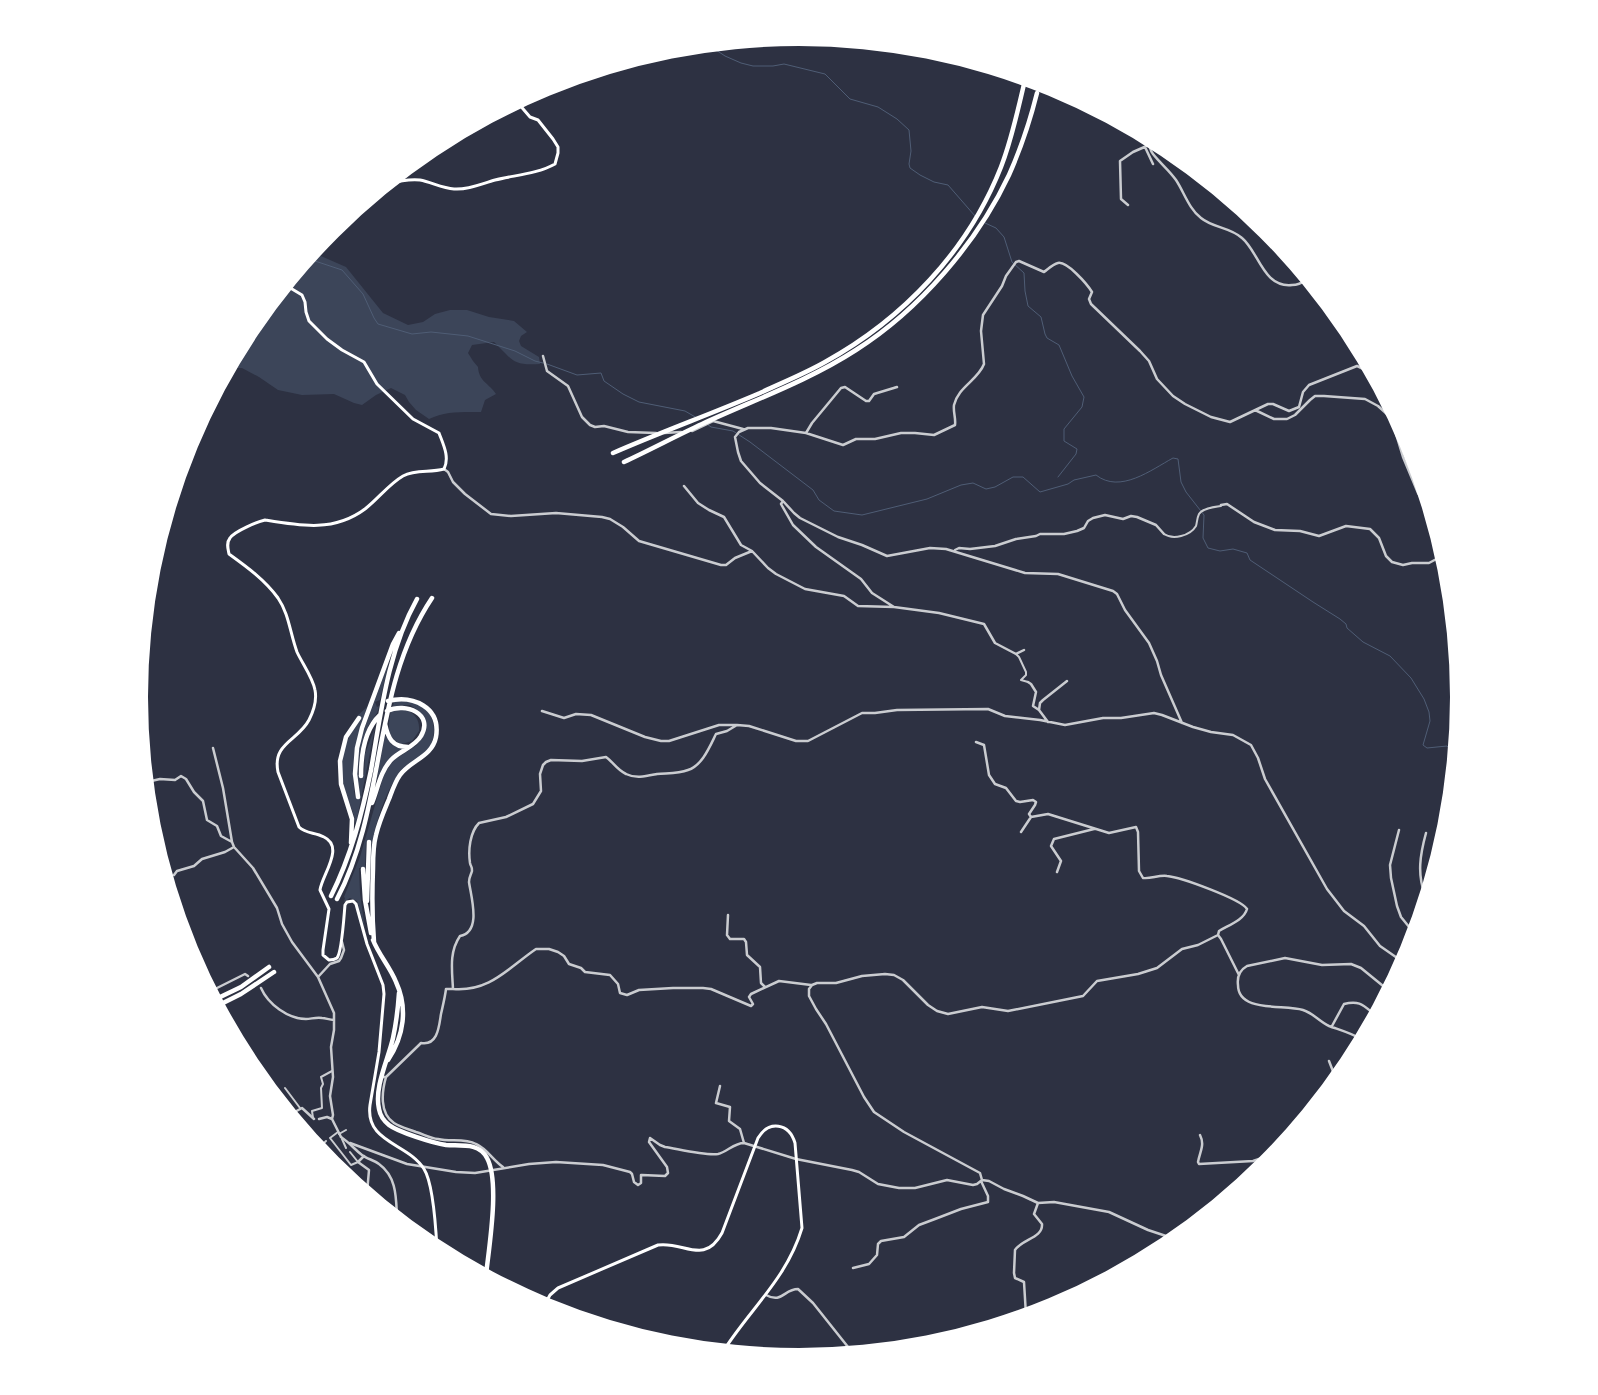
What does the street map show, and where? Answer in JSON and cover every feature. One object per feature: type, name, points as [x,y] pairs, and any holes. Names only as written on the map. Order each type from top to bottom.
[{"type":"highway","points":[[917,297],[957,247],[991,189],[1008,145],[1023,87]]},
{"type":"highway","points":[[613,453],[813,374],[856,350],[887,327],[966,245],[979,227],[997,198],[1020,148],[1029,124],[1037,93]]},
{"type":"highway","points":[[624,462],[779,387]]},
{"type":"highway","points":[[337,899],[357,853],[368,811],[385,721],[402,656],[412,632],[432,598]]},
{"type":"highway","points":[[358,797],[355,765],[359,739],[393,644],[417,599]]},
{"type":"highway","points":[[331,896],[349,854],[362,810],[385,690],[403,628]]},
{"type":"highway","points":[[374,942],[372,895],[374,843],[378,826],[399,777],[406,768],[429,751],[434,742],[436,731],[434,720],[429,711],[415,701],[403,699],[383,702],[382,708]]},
{"type":"highway","points":[[361,776],[362,755],[369,732],[376,719],[393,708],[406,707],[418,713],[423,721],[422,734],[417,742],[391,760],[384,770],[368,811]]},
{"type":"highway","points":[[349,854],[353,823],[342,784],[340,761],[346,737],[359,718]]},
{"type":"highway","points":[[385,721],[387,735],[391,741],[400,746],[409,747]]},
{"type":"highway","points":[[367,915],[369,842]]},
{"type":"highway","points":[[363,869],[367,915],[374,942],[396,981],[403,1009],[399,1041],[385,1065],[381,1080],[378,1103],[382,1117],[389,1125],[433,1142],[474,1147],[482,1152],[488,1160],[493,1195],[487,1268]]},
{"type":"highway","points":[[221,997],[241,987],[270,967]]},
{"type":"highway","points":[[224,1002],[246,991],[274,972]]},
{"type":"main road","points":[[404,180],[419,180],[447,188],[464,189],[496,180],[521,176],[555,164],[558,147],[538,120],[530,118],[522,108]]},
{"type":"main road","points":[[292,289],[302,295],[309,321],[327,339],[364,362],[377,384],[413,419],[439,433],[446,454],[447,463],[444,469],[420,471],[403,476],[364,510],[344,520],[312,527],[265,520],[231,537],[228,543],[230,554],[258,576],[283,605],[297,652],[315,687],[316,698],[309,720],[280,750],[276,763],[299,827],[303,831],[326,838],[332,847],[331,860],[320,886],[329,909],[322,950],[324,957],[332,960],[336,958],[342,941],[345,906],[347,902],[353,901],[356,904],[367,944],[384,985],[383,1019],[369,1114],[372,1125],[384,1138],[416,1159],[423,1167],[429,1182],[436,1238]]},
{"type":"main road","points":[[548,1298],[558,1288],[658,1245],[670,1244],[695,1251],[710,1248],[716,1243],[722,1233],[762,1132],[772,1126],[784,1128],[793,1137],[802,1228],[781,1273],[728,1344]]},
{"type":"street","points":[[1145,146],[1153,164]]},
{"type":"street","points":[[1128,205],[1121,199],[1120,161],[1145,146]]},
{"type":"street","points":[[1151,150],[1170,172],[1200,218],[1215,226],[1234,232],[1242,238],[1248,244],[1262,268],[1282,284],[1296,285],[1301,283]]},
{"type":"street","points":[[542,356],[547,371],[568,386],[582,417],[595,427],[604,426],[646,434],[696,430],[714,421],[745,429],[771,428],[806,433],[843,445],[856,439],[876,439],[901,433],[934,435],[955,425],[954,404],[960,393],[982,369],[984,364],[980,331],[982,315],[1013,266],[1019,261],[1044,272],[1056,263],[1060,263],[1068,267],[1092,292],[1089,299],[1092,304],[1140,351],[1157,378],[1173,396],[1179,401],[1212,417],[1230,422],[1268,404],[1273,404],[1289,411],[1298,409],[1316,396],[1365,399],[1383,410]]},
{"type":"street","points":[[1255,410],[1281,420],[1288,419],[1295,415],[1304,389],[1317,381],[1357,366],[1360,367]]},
{"type":"street","points":[[806,433],[841,388],[845,386],[866,401],[869,401],[874,394],[897,387]]},
{"type":"street","points":[[745,429],[739,432],[736,437],[741,461],[760,483],[783,501],[794,513],[819,529],[887,556],[938,548],[954,550],[1025,573],[1058,574],[1113,591],[1117,594],[1125,610],[1149,644],[1182,723]]},
{"type":"street","points":[[1399,443],[1416,489]]},
{"type":"street","points":[[444,469],[465,494],[491,514],[511,516],[556,512],[602,517],[610,519],[623,527],[639,541],[721,565],[726,565],[735,558],[752,551]]},
{"type":"street","points":[[684,486],[698,503],[724,517],[741,545],[752,551],[768,568],[805,589],[844,596],[858,606],[894,606],[939,613],[984,624],[995,642],[1020,657],[1026,672],[1026,675],[1021,680],[1031,684],[1036,692],[1033,706],[1039,710],[1048,722]]},
{"type":"street","points":[[783,501],[781,504],[792,525],[822,552],[861,579],[872,593],[894,606]]},
{"type":"street","points":[[954,550],[959,548],[970,549],[995,546],[1040,534],[1071,533],[1084,528],[1088,521],[1093,518],[1105,515],[1123,519],[1131,516],[1137,517],[1156,525],[1169,537],[1176,537],[1192,531],[1199,514],[1206,509],[1227,504],[1254,522],[1275,530],[1300,531],[1319,536],[1346,526],[1370,529],[1379,538],[1386,556],[1392,562],[1403,565],[1429,563],[1435,560]]},
{"type":"street","points":[[1016,654],[1024,650]]},
{"type":"street","points":[[1039,710],[1040,703],[1067,680]]},
{"type":"street","points":[[542,711],[564,718],[576,714],[591,715],[645,737],[661,741],[677,740],[719,726],[737,725],[749,726],[796,741],[802,741],[816,737],[862,714],[898,710],[988,709],[1006,716],[1065,726],[1104,718],[1154,714],[1167,716],[1211,732],[1233,735],[1252,745],[1265,779],[1336,903],[1364,926],[1380,946],[1396,957]]},
{"type":"street","points":[[453,989],[451,963],[455,944],[460,936],[470,932],[472,924],[474,904],[469,882],[472,868],[470,864],[470,850],[472,837],[479,823],[506,817],[533,804],[542,790],[540,774],[543,765],[551,760],[582,761],[606,757],[627,775],[637,777],[670,774],[689,770],[707,754],[716,734],[727,731],[737,725]]},
{"type":"street","points":[[976,742],[984,745],[989,775],[995,784],[1006,788],[1016,801],[1032,800],[1036,802],[1036,805],[1029,814],[1031,817],[1021,832]]},
{"type":"street","points":[[213,748],[234,847],[253,868],[277,908],[280,920],[292,942],[318,977],[334,1013],[331,1047],[333,1077],[330,1096],[332,1118],[346,1148]]},
{"type":"street","points":[[153,781],[174,780],[181,776],[184,778],[194,792],[204,801],[207,820],[217,826],[222,836],[232,842]]},
{"type":"street","points":[[504,1167],[476,1143],[438,1139],[398,1126],[386,1114],[383,1104],[383,1089],[385,1077],[421,1043],[427,1044],[434,1039],[439,1028],[446,989],[473,989],[482,986],[495,980],[536,949],[558,952],[564,956],[569,964],[581,968],[585,972],[610,975],[618,984],[620,993],[627,995],[639,990],[703,988],[711,989],[751,1006],[753,1004],[749,997],[751,994],[779,981],[812,985],[817,983],[836,983],[862,976],[885,974],[894,975],[903,980],[928,1005],[948,1014],[982,1007],[1008,1011],[1083,996],[1097,981],[1138,974],[1157,968],[1182,949],[1198,946],[1218,936],[1219,932],[1239,920],[1245,914],[1246,906],[1235,900],[1180,879],[1166,876],[1143,878],[1139,871],[1137,828],[1132,826],[1109,833],[1048,814],[1031,817]]},
{"type":"street","points":[[1058,872],[1060,860],[1051,846],[1054,839],[1096,829]]},
{"type":"street","points":[[1398,830],[1390,870],[1397,906],[1401,917],[1409,926]]},
{"type":"street","points":[[1422,885],[1420,860],[1426,833]]},
{"type":"street","points":[[174,875],[177,872],[194,866],[202,859],[225,852],[234,847]]},
{"type":"street","points":[[728,915],[727,935],[730,939],[744,939],[747,955],[760,967],[761,983],[765,987]]},
{"type":"street","points":[[1218,936],[1239,975]]},
{"type":"street","points":[[318,977],[330,964],[339,961],[341,958],[344,950],[342,941]]},
{"type":"street","points":[[1354,1036],[1302,1010],[1291,1007],[1254,1005],[1246,1002],[1238,990],[1239,975],[1242,969],[1247,966],[1285,958],[1322,965],[1348,964],[1361,968],[1383,986]]},
{"type":"street","points":[[216,988],[245,974],[248,976]]},
{"type":"street","points":[[812,985],[809,989],[809,996],[874,1112],[904,1132],[976,1170],[980,1173],[988,1196],[988,1202],[961,1209],[919,1225],[904,1237],[881,1241],[878,1244],[877,1255],[869,1264],[853,1268]]},
{"type":"street","points":[[261,988],[272,1004],[278,1009],[303,1019],[322,1018],[334,1020]]},
{"type":"street","points":[[1332,1026],[1344,1004],[1360,1003],[1370,1011]]},
{"type":"street","points":[[1329,1061],[1332,1070]]},
{"type":"street","points":[[314,1118],[313,1111],[322,1108],[323,1084],[321,1077],[332,1072]]},
{"type":"street","points":[[374,1084],[376,1078]]},
{"type":"street","points":[[720,1086],[716,1103],[730,1107],[729,1122],[740,1129],[744,1143]]},
{"type":"street","points":[[285,1088],[301,1109],[314,1118]]},
{"type":"street","points":[[296,1111],[301,1109]]},
{"type":"street","points":[[319,1119],[332,1118]]},
{"type":"street","points":[[346,1130],[330,1138],[351,1166],[364,1156]]},
{"type":"street","points":[[339,1135],[364,1156],[387,1171],[396,1193],[397,1209]]},
{"type":"street","points":[[1200,1135],[1203,1146],[1198,1162],[1200,1164],[1259,1159]]},
{"type":"street","points":[[350,1143],[395,1160],[456,1172],[475,1173],[495,1168],[556,1162],[603,1165],[630,1172],[634,1182],[638,1185],[641,1184],[642,1175],[662,1176],[668,1173],[667,1167],[649,1142],[650,1138],[660,1145],[708,1155],[719,1154],[737,1144],[744,1143],[796,1159],[852,1170],[878,1184],[899,1188],[914,1188],[947,1180],[970,1185],[978,1184],[982,1180]]},
{"type":"street","points":[[350,1152],[358,1162],[369,1170],[368,1185]]},
{"type":"street","points":[[982,1180],[989,1181],[1038,1203],[1054,1202],[1109,1212],[1165,1236]]},
{"type":"street","points":[[1026,1307],[1024,1282],[1015,1278],[1014,1273],[1015,1250],[1023,1241],[1038,1235],[1041,1231],[1042,1224],[1034,1214],[1038,1203]]},
{"type":"street","points":[[766,1295],[771,1298],[778,1298],[792,1290],[798,1289],[813,1304],[848,1346]]},
{"type":"shaded area","points":[[320,256],[346,267],[383,313],[408,325],[423,322],[435,314],[450,310],[467,310],[489,317],[514,321],[527,332],[521,336],[519,341],[521,346],[539,357],[540,364],[518,363],[494,342],[472,345],[468,353],[478,367],[482,379],[496,394],[485,400],[481,412],[448,413],[429,419],[416,410],[405,395],[391,388],[376,395],[362,405],[334,394],[302,395],[278,390],[242,368],[238,368],[282,301]]},
{"type":"shaded area","points":[[389,662],[380,700],[375,702],[377,707],[379,706],[378,710],[368,727],[361,750],[358,775],[364,775],[365,754],[375,727],[356,824],[343,782],[342,757],[347,741],[360,720],[357,716],[367,707],[357,741],[353,774],[355,797],[359,797],[357,754],[362,735]]},
{"type":"shaded area","points":[[394,702],[412,702],[427,711],[433,724],[433,739],[425,753],[404,767],[398,774],[382,807],[372,842],[366,842],[365,868],[359,868],[365,929],[357,901],[350,898],[344,902],[344,897],[360,857],[384,774],[394,760],[417,745],[426,728],[423,716],[410,705],[393,706]]},
{"type":"shaded area","points":[[406,709],[416,718],[419,724],[419,731],[412,741],[402,744],[393,739],[389,731],[389,721],[391,711]]},
{"type":"shaded area","points":[[385,735],[392,745],[403,749],[384,766],[377,778]]},
{"type":"waterway","points":[[718,52],[741,63],[753,66],[784,64],[825,74],[850,99],[878,107],[897,119],[909,130],[910,168],[934,182],[948,185],[975,216]]},
{"type":"waterway","points":[[985,223],[996,228],[1004,237],[1012,262],[1024,273],[1028,306],[1041,317],[1047,338],[1059,345],[1072,376],[1084,397],[1082,407],[1064,429],[1064,441],[1077,449],[1076,454],[1058,477]]},
{"type":"waterway","points":[[315,261],[342,270],[363,294],[378,324],[412,334],[431,332],[468,336],[515,351],[543,363]]},
{"type":"waterway","points":[[547,364],[577,375],[601,373],[604,381],[639,402],[685,411],[697,418]]},
{"type":"waterway","points":[[707,424],[711,427],[733,431],[750,442],[813,490],[819,500],[834,511],[862,515],[927,499],[961,485],[973,483],[986,489],[995,487],[1013,477],[1023,477],[1040,492],[1068,484],[1074,480],[1096,475],[1105,480],[1125,481],[1145,474],[1173,458],[1178,459],[1181,482],[1186,492],[1204,515],[1203,538],[1208,548],[1220,551],[1233,549],[1247,553],[1250,560],[1340,619],[1363,642],[1390,656],[1411,678],[1424,699],[1429,712],[1430,721],[1423,745],[1427,748],[1448,747]]}]
